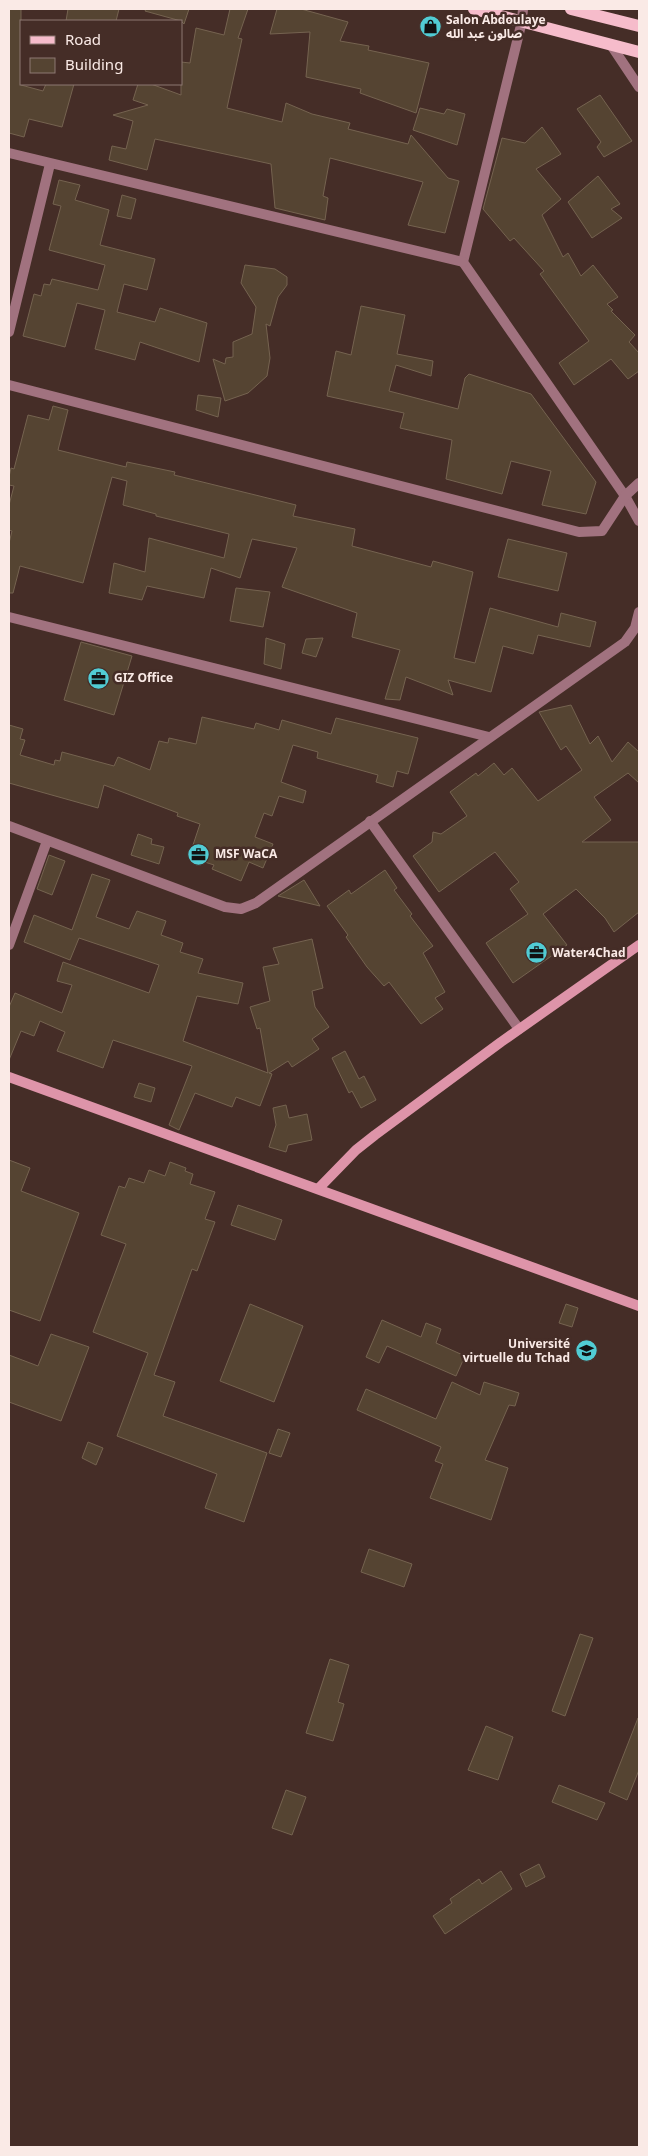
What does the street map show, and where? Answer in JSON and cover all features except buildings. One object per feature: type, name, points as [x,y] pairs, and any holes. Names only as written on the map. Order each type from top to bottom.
[{"type":"main road","points":[[474,9],[522,15],[611,45],[639,52]]},
{"type":"main road","points":[[571,9],[639,26]]},
{"type":"street","points":[[463,262],[522,15]]},
{"type":"street","points":[[611,45],[639,87]]},
{"type":"street","points":[[9,153],[463,262],[625,496],[639,521]]},
{"type":"street","points":[[9,332],[50,164]]},
{"type":"street","points":[[9,385],[579,532],[602,531],[625,496],[639,483]]},
{"type":"street","points":[[9,826],[225,907],[240,909],[256,903],[625,642],[635,628],[639,612]]},
{"type":"street","points":[[9,617],[490,738]]},
{"type":"street","points":[[370,821],[519,1029]]},
{"type":"street","points":[[9,945],[47,841]]},
{"type":"street","points":[[319,1188],[356,1150],[369,1140],[519,1029],[639,945]]},
{"type":"street","points":[[9,1077],[319,1188],[639,1306]]},
{"type":"place","name":"Salon Abdoulaye صالون عبد الله","points":[[430,27]]},
{"type":"place","name":"GIZ Office","points":[[98,678]]},
{"type":"place","name":"MSF WaCA","points":[[199,854]]},
{"type":"place","name":"Water4Chad","points":[[536,953]]},
{"type":"place","name":"Université virtuelle du Tchad","points":[[586,1351]]}]
